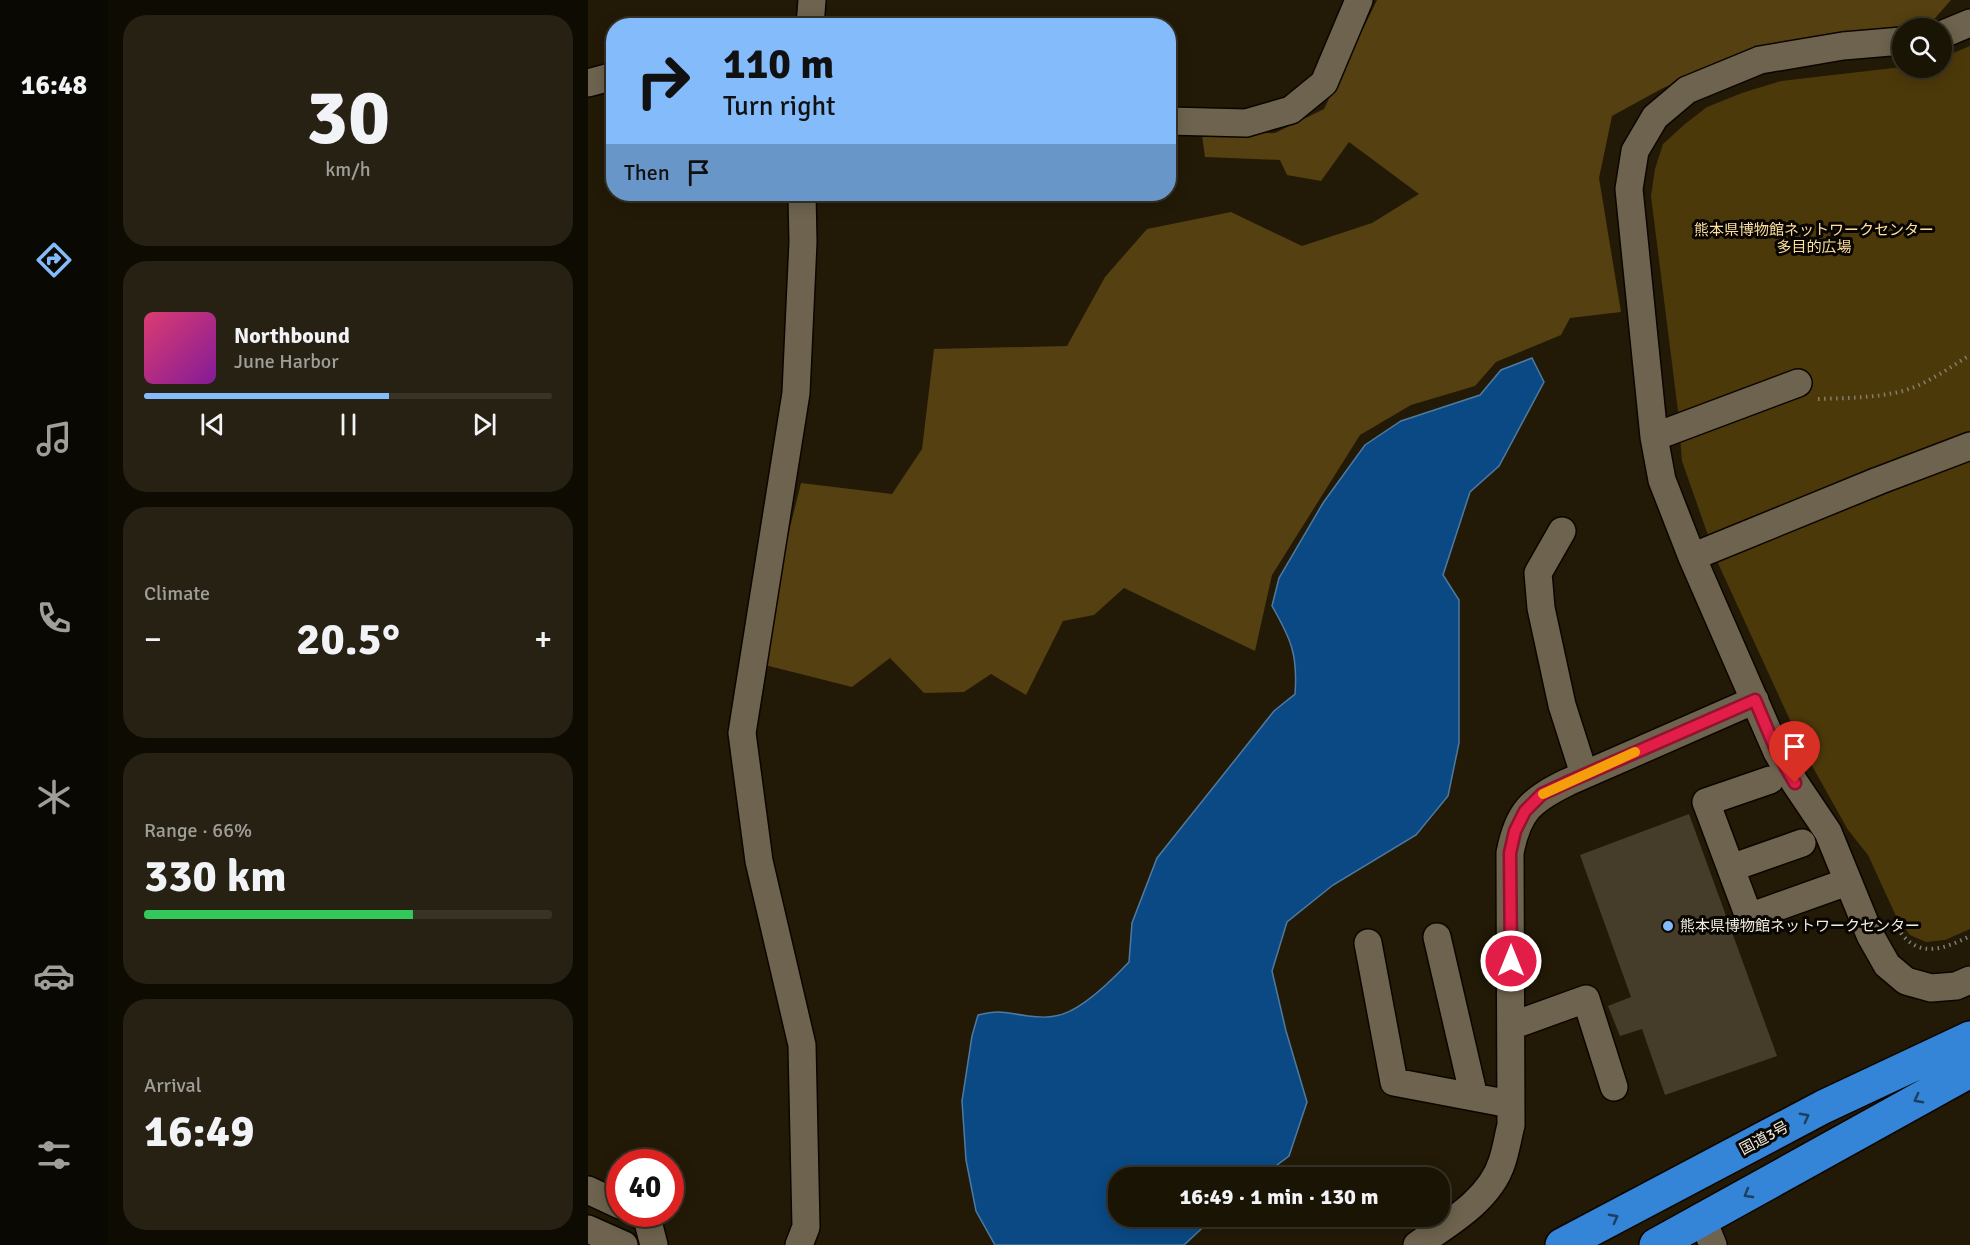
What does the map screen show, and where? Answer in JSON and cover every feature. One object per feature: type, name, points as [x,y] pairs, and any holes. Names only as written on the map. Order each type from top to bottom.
[{"type":"highway","name":"国道3号","points":[[1562,1245],[1823,1107],[1970,1038]]},
{"type":"highway","points":[[1656,1245],[1708,1232],[1849,1137],[1970,1071]]},
{"type":"street","points":[[811,18],[812,0]]},
{"type":"street","points":[[1176,121],[1246,123],[1291,110],[1324,83],[1359,0]]},
{"type":"street","points":[[1952,30],[1970,23]]},
{"type":"street","points":[[1892,42],[1843,46],[1760,60],[1687,90],[1655,117],[1635,151],[1629,189],[1654,437],[1662,480],[1692,557],[1777,752],[1828,832],[1869,935],[1887,965],[1906,981],[1931,988],[1956,986],[1970,980]]},
{"type":"street","points":[[588,83],[606,78]]},
{"type":"street","points":[[799,1245],[806,1227],[802,1045],[759,861],[742,733],[796,393],[802,201]]},
{"type":"street","points":[[1654,437],[1804,391]]},
{"type":"street","points":[[1692,557],[1970,446]]},
{"type":"street","points":[[1562,531],[1539,573],[1541,608],[1562,705],[1584,774]]},
{"type":"street","points":[[1417,1245],[1463,1213],[1487,1190],[1502,1163],[1510,1125],[1510,853],[1515,831],[1525,811],[1542,794],[1755,700]]},
{"type":"street","points":[[1770,780],[1707,802],[1749,917],[1847,882]]},
{"type":"street","points":[[1731,868],[1803,843]]},
{"type":"street","points":[[1437,937],[1474,1097]]},
{"type":"street","points":[[1368,943],[1394,1082],[1510,1104]]},
{"type":"street","points":[[1511,1026],[1586,999],[1614,1087]]},
{"type":"street","points":[[588,1190],[606,1198]]},
{"type":"street","points":[[649,1227],[654,1245]]},
{"type":"street","points":[[588,1229],[624,1245]]},
{"type":"path","points":[[1804,391],[1865,398],[1905,390],[1942,373],[1970,355]]},
{"type":"green space","name":"熊本県博物館ネットワークセンター 多目的広場","points":[[1970,46],[1970,929],[1945,940],[1926,942],[1910,935],[1896,916],[1868,855],[1848,830],[1806,755],[1717,561],[1682,461],[1678,411],[1651,196],[1655,169],[1663,144],[1707,107],[1781,81],[1892,68],[1892,78],[1952,78],[1952,53]]},
{"type":"shaded area","points":[[1377,0],[1951,0],[1935,18],[1892,18],[1892,28],[1856,31],[1757,47],[1663,88],[1612,116],[1599,178],[1621,312],[1570,318],[1561,335],[1496,362],[1475,386],[1411,405],[1360,435],[1272,575],[1255,651],[1124,588],[1094,615],[1063,621],[1026,695],[991,674],[964,692],[924,693],[890,658],[852,687],[765,665],[772,600],[801,483],[892,494],[922,449],[934,349],[1067,346],[1105,277],[1147,229],[1231,212],[1302,246],[1372,223],[1419,194],[1349,142],[1321,181],[1287,175],[1280,160],[1205,157],[1202,135],[1275,133],[1324,109]]},
{"type":"water","points":[[1532,358],[1544,382],[1499,466],[1470,492],[1443,575],[1459,600],[1459,743],[1448,796],[1416,835],[1333,885],[1287,922],[1272,971],[1286,1031],[1307,1102],[1289,1156],[1274,1167],[1108,1167],[1108,1227],[1203,1227],[1184,1245],[995,1245],[976,1211],[966,1160],[962,1101],[972,1036],[978,1015],[998,1012],[1052,1017],[1064,1014],[1095,994],[1129,962],[1132,923],[1157,858],[1274,711],[1295,694],[1296,680],[1292,648],[1272,606],[1279,578],[1323,503],[1365,445],[1401,421],[1480,395],[1501,370]]},
{"type":"building","name":"熊本県博物館ネットワークセンター","points":[[1689,814],[1777,1056],[1665,1095],[1642,1029],[1620,1036],[1608,1006],[1631,997],[1580,855]]},
{"type":"slow traffic","points":[[1543,794],[1635,752]]},
{"type":"place","name":"熊本県博物館ネットワークセンター","points":[[1668,926]]},
{"type":"route","points":[[1511,961],[1510,853],[1515,831],[1525,811],[1542,794],[1755,700],[1777,752],[1795,783]]}]
